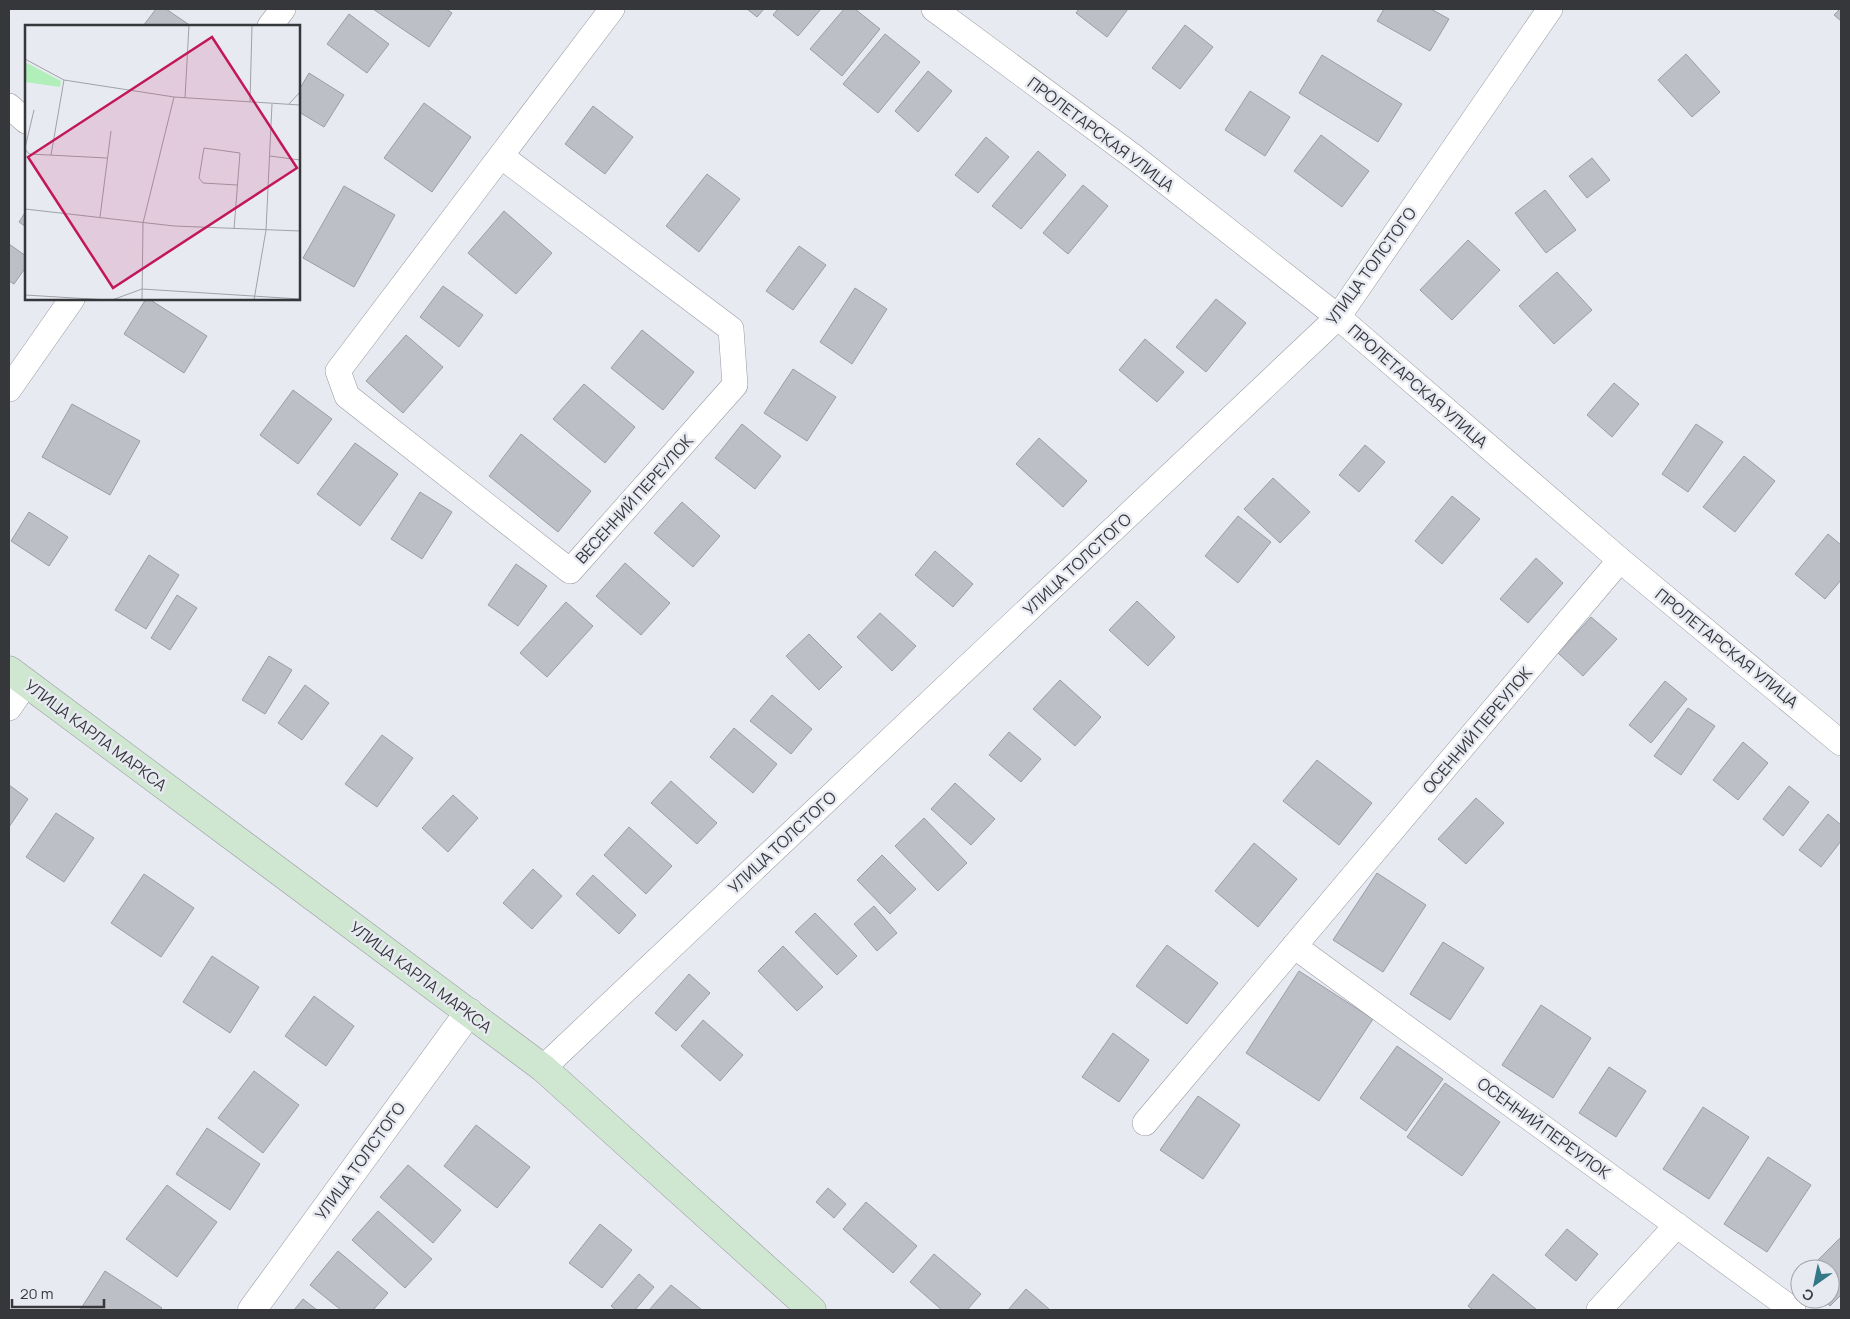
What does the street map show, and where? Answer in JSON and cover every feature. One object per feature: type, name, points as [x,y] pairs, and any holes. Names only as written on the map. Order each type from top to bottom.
[{"type":"main road","name":"УЛИЦА КАРЛА МАРКСА","points":[[17,677],[543,1068],[812,1310]]},
{"type":"street","points":[[271,25],[283,9]]},
{"type":"street","name":"ВЕСЕННИЙ ПЕРЕУЛОК","points":[[501,156],[731,329],[735,385],[570,571],[347,396],[338,371],[612,9]]},
{"type":"street","name":"ПРОЛЕТАРСКАЯ УЛИЦА","points":[[934,9],[1134,157],[1338,317],[1620,560],[1841,743]]},
{"type":"street","name":"УЛИЦА ТОЛСТОГО","points":[[543,1068],[1338,317],[1550,9]]},
{"type":"street","points":[[9,106],[25,120]]},
{"type":"street","points":[[9,389],[71,300]]},
{"type":"street","name":"ОСЕННИЙ ПЕРЕУЛОК","points":[[1145,1123],[1620,560]]},
{"type":"street","points":[[9,708],[17,677]]},
{"type":"street","name":"ОСЕННИЙ ПЕРЕУЛОК","points":[[1294,946],[1793,1310]]},
{"type":"street","name":"УЛИЦА ТОЛСТОГО","points":[[252,1310],[469,1012]]},
{"type":"street","points":[[1599,1310],[1677,1225]]},
{"type":"building","points":[[156,9],[166,9],[190,25],[144,25]]},
{"type":"building","points":[[373,9],[446,9],[452,13],[429,47]]},
{"type":"building","points":[[747,9],[764,9],[757,17]]},
{"type":"building","points":[[778,9],[821,9],[798,36],[773,15]]},
{"type":"building","points":[[844,9],[855,9],[880,29],[842,76],[810,49]]},
{"type":"building","points":[[1079,9],[1128,9],[1107,37],[1076,13]]},
{"type":"building","points":[[1384,9],[1431,9],[1449,19],[1430,51],[1377,21]]},
{"type":"building","points":[[1841,9],[1841,21],[1834,15]]},
{"type":"building","points":[[349,14],[389,44],[367,73],[327,44]]},
{"type":"building","points":[[1185,25],[1213,47],[1180,89],[1152,68]]},
{"type":"building","points":[[885,34],[920,62],[878,113],[843,84]]},
{"type":"building","points":[[1686,54],[1720,92],[1692,117],[1658,80]]},
{"type":"building","points":[[1322,55],[1402,104],[1378,142],[1299,93]]},
{"type":"building","points":[[928,71],[952,91],[918,132],[895,111]]},
{"type":"building","points":[[309,73],[344,95],[324,127],[300,113],[300,88]]},
{"type":"building","points":[[1250,91],[1290,117],[1265,156],[1225,130]]},
{"type":"building","points":[[424,103],[471,137],[432,192],[384,158]]},
{"type":"building","points":[[593,106],[633,137],[605,174],[565,144]]},
{"type":"building","points":[[1321,135],[1369,171],[1342,207],[1294,171]]},
{"type":"building","points":[[986,137],[1009,157],[978,193],[955,175]]},
{"type":"building","points":[[1038,151],[1066,175],[1021,229],[992,206]]},
{"type":"building","points":[[1592,158],[1610,180],[1587,198],[1569,176]]},
{"type":"building","points":[[707,174],[740,199],[699,252],[666,226]]},
{"type":"building","points":[[1083,185],[1108,206],[1068,254],[1043,233]]},
{"type":"building","points":[[344,186],[395,215],[354,287],[303,258]]},
{"type":"building","points":[[1545,190],[1576,230],[1546,253],[1515,213]]},
{"type":"building","points":[[504,211],[552,253],[516,294],[468,253]]},
{"type":"building","points":[[25,213],[25,226],[19,222]]},
{"type":"building","points":[[1468,240],[1500,270],[1452,320],[1420,290]]},
{"type":"building","points":[[9,244],[25,255],[25,268],[14,284],[9,281]]},
{"type":"building","points":[[799,246],[826,265],[793,310],[766,291]]},
{"type":"building","points":[[1557,272],[1592,310],[1554,344],[1519,306]]},
{"type":"building","points":[[443,286],[483,315],[459,347],[420,317]]},
{"type":"building","points":[[855,288],[887,309],[852,364],[820,342]]},
{"type":"building","points":[[1216,299],[1246,323],[1206,372],[1176,347]]},
{"type":"building","points":[[145,300],[151,300],[207,336],[184,373],[124,334]]},
{"type":"building","points":[[642,330],[694,372],[663,410],[611,368]]},
{"type":"building","points":[[406,335],[443,367],[403,413],[366,381]]},
{"type":"building","points":[[1145,339],[1184,372],[1157,402],[1119,370]]},
{"type":"building","points":[[793,369],[836,397],[807,441],[764,413]]},
{"type":"building","points":[[1614,383],[1639,404],[1612,437],[1587,415]]},
{"type":"building","points":[[584,384],[635,427],[605,463],[553,419]]},
{"type":"building","points":[[293,390],[332,419],[298,464],[260,435]]},
{"type":"building","points":[[72,404],[140,441],[110,495],[42,457]]},
{"type":"building","points":[[742,424],[781,456],[755,489],[715,458]]},
{"type":"building","points":[[1696,424],[1723,442],[1688,492],[1662,474]]},
{"type":"building","points":[[521,434],[591,491],[558,532],[489,476]]},
{"type":"building","points":[[1039,438],[1087,481],[1063,507],[1016,464]]},
{"type":"building","points":[[355,443],[398,474],[360,526],[317,494]]},
{"type":"building","points":[[1365,445],[1385,462],[1359,492],[1339,475]]},
{"type":"building","points":[[1744,456],[1775,481],[1735,532],[1703,507]]},
{"type":"building","points":[[1273,478],[1310,512],[1280,543],[1244,509]]},
{"type":"building","points":[[420,492],[452,512],[422,559],[391,539]]},
{"type":"building","points":[[1452,496],[1480,519],[1442,564],[1415,541]]},
{"type":"building","points":[[682,502],[720,536],[693,567],[654,533]]},
{"type":"building","points":[[29,512],[68,537],[49,566],[11,541]]},
{"type":"building","points":[[1238,516],[1271,542],[1238,583],[1205,556]]},
{"type":"building","points":[[1828,534],[1841,545],[1841,580],[1825,599],[1795,574]]},
{"type":"building","points":[[935,551],[973,584],[953,607],[915,575]]},
{"type":"building","points":[[149,555],[179,575],[146,629],[115,610]]},
{"type":"building","points":[[1536,558],[1563,583],[1528,623],[1500,599]]},
{"type":"building","points":[[625,563],[670,603],[641,635],[596,596]]},
{"type":"building","points":[[516,564],[547,586],[518,626],[488,605]]},
{"type":"building","points":[[177,595],[197,608],[170,650],[151,638]]},
{"type":"building","points":[[1137,601],[1175,637],[1148,666],[1109,630]]},
{"type":"building","points":[[566,602],[593,626],[547,677],[520,653]]},
{"type":"building","points":[[880,613],[916,646],[892,671],[857,637]]},
{"type":"building","points":[[1591,617],[1617,639],[1583,676],[1558,653]]},
{"type":"building","points":[[809,634],[842,667],[819,690],[786,656]]},
{"type":"building","points":[[269,656],[292,670],[265,714],[242,700]]},
{"type":"building","points":[[1060,680],[1101,717],[1075,746],[1033,709]]},
{"type":"building","points":[[1665,681],[1687,699],[1651,743],[1629,725]]},
{"type":"building","points":[[305,685],[329,703],[302,740],[278,723]]},
{"type":"building","points":[[772,695],[812,729],[791,754],[750,721]]},
{"type":"building","points":[[1688,708],[1715,726],[1681,775],[1654,756]]},
{"type":"building","points":[[734,728],[777,764],[753,793],[710,757]]},
{"type":"building","points":[[1009,732],[1041,759],[1021,782],[989,755]]},
{"type":"building","points":[[382,735],[413,758],[377,807],[345,784]]},
{"type":"building","points":[[1743,742],[1768,763],[1738,800],[1713,780]]},
{"type":"building","points":[[1317,760],[1372,803],[1339,845],[1283,801]]},
{"type":"building","points":[[671,781],[717,823],[697,844],[651,803]]},
{"type":"building","points":[[955,783],[995,819],[971,845],[931,809]]},
{"type":"building","points":[[9,785],[28,799],[9,827]]},
{"type":"building","points":[[1789,786],[1809,802],[1783,836],[1763,819]]},
{"type":"building","points":[[453,795],[478,818],[448,852],[422,828]]},
{"type":"building","points":[[1476,798],[1504,823],[1466,864],[1438,839]]},
{"type":"building","points":[[56,813],[94,838],[64,882],[26,857]]},
{"type":"building","points":[[1828,814],[1841,825],[1841,841],[1821,867],[1799,850]]},
{"type":"building","points":[[924,818],[967,863],[938,891],[895,846]]},
{"type":"building","points":[[629,827],[672,866],[646,894],[604,855]]},
{"type":"building","points":[[1254,843],[1297,879],[1258,927],[1215,891]]},
{"type":"building","points":[[882,855],[916,889],[890,914],[857,880]]},
{"type":"building","points":[[533,869],[562,896],[532,929],[503,903]]},
{"type":"building","points":[[1377,873],[1426,905],[1383,972],[1333,940]]},
{"type":"building","points":[[144,874],[194,908],[161,957],[111,923]]},
{"type":"building","points":[[593,875],[636,915],[619,934],[576,894]]},
{"type":"building","points":[[874,906],[897,933],[877,951],[854,924]]},
{"type":"building","points":[[815,913],[857,956],[837,975],[795,932]]},
{"type":"building","points":[[1443,942],[1484,968],[1450,1020],[1410,994]]},
{"type":"building","points":[[1167,945],[1218,983],[1187,1024],[1136,986]]},
{"type":"building","points":[[783,946],[823,987],[797,1011],[758,971]]},
{"type":"building","points":[[212,956],[259,987],[230,1033],[183,1002]]},
{"type":"building","points":[[1299,971],[1373,1019],[1319,1101],[1246,1053]]},
{"type":"building","points":[[689,974],[710,993],[676,1031],[655,1013]]},
{"type":"building","points":[[314,996],[354,1026],[326,1066],[285,1036]]},
{"type":"building","points":[[1541,1005],[1591,1038],[1553,1098],[1502,1065]]},
{"type":"building","points":[[703,1020],[743,1055],[720,1081],[681,1046]]},
{"type":"building","points":[[1113,1033],[1149,1060],[1119,1102],[1082,1077]]},
{"type":"building","points":[[1397,1046],[1443,1079],[1406,1131],[1360,1098]]},
{"type":"building","points":[[1609,1067],[1646,1091],[1616,1137],[1579,1113]]},
{"type":"building","points":[[254,1071],[299,1105],[263,1153],[218,1118]]},
{"type":"building","points":[[1445,1083],[1500,1122],[1462,1176],[1407,1137]]},
{"type":"building","points":[[1198,1096],[1240,1125],[1203,1179],[1160,1150]]},
{"type":"building","points":[[1703,1107],[1749,1137],[1709,1199],[1663,1169]]},
{"type":"building","points":[[476,1125],[530,1167],[497,1208],[444,1166]]},
{"type":"building","points":[[207,1128],[260,1164],[230,1210],[176,1174]]},
{"type":"building","points":[[1768,1157],[1811,1185],[1767,1252],[1724,1224]]},
{"type":"building","points":[[408,1165],[461,1210],[433,1243],[380,1197]]},
{"type":"building","points":[[167,1185],[217,1222],[177,1277],[126,1239]]},
{"type":"building","points":[[828,1188],[846,1204],[834,1218],[816,1202]]},
{"type":"building","points":[[866,1202],[917,1246],[893,1273],[843,1229]]},
{"type":"building","points":[[378,1211],[432,1259],[405,1288],[352,1240]]},
{"type":"building","points":[[600,1224],[632,1250],[602,1288],[569,1263]]},
{"type":"building","points":[[1567,1229],[1598,1254],[1576,1281],[1545,1255]]},
{"type":"building","points":[[1841,1237],[1840,1296],[1840,1259],[1819,1259]]},
{"type":"building","points":[[338,1251],[388,1293],[373,1310],[341,1310],[310,1285]]},
{"type":"building","points":[[934,1254],[981,1294],[967,1310],[942,1310],[910,1282]]},
{"type":"building","points":[[105,1271],[162,1308],[160,1310],[80,1310]]},
{"type":"building","points":[[639,1274],[654,1287],[635,1310],[616,1310],[611,1306]]},
{"type":"building","points":[[1493,1274],[1537,1310],[1473,1310],[1468,1306]]},
{"type":"building","points":[[671,1285],[702,1310],[649,1310]]},
{"type":"building","points":[[1026,1289],[1049,1309],[1008,1310]]},
{"type":"building","points":[[303,1299],[317,1310],[294,1310]]}]
